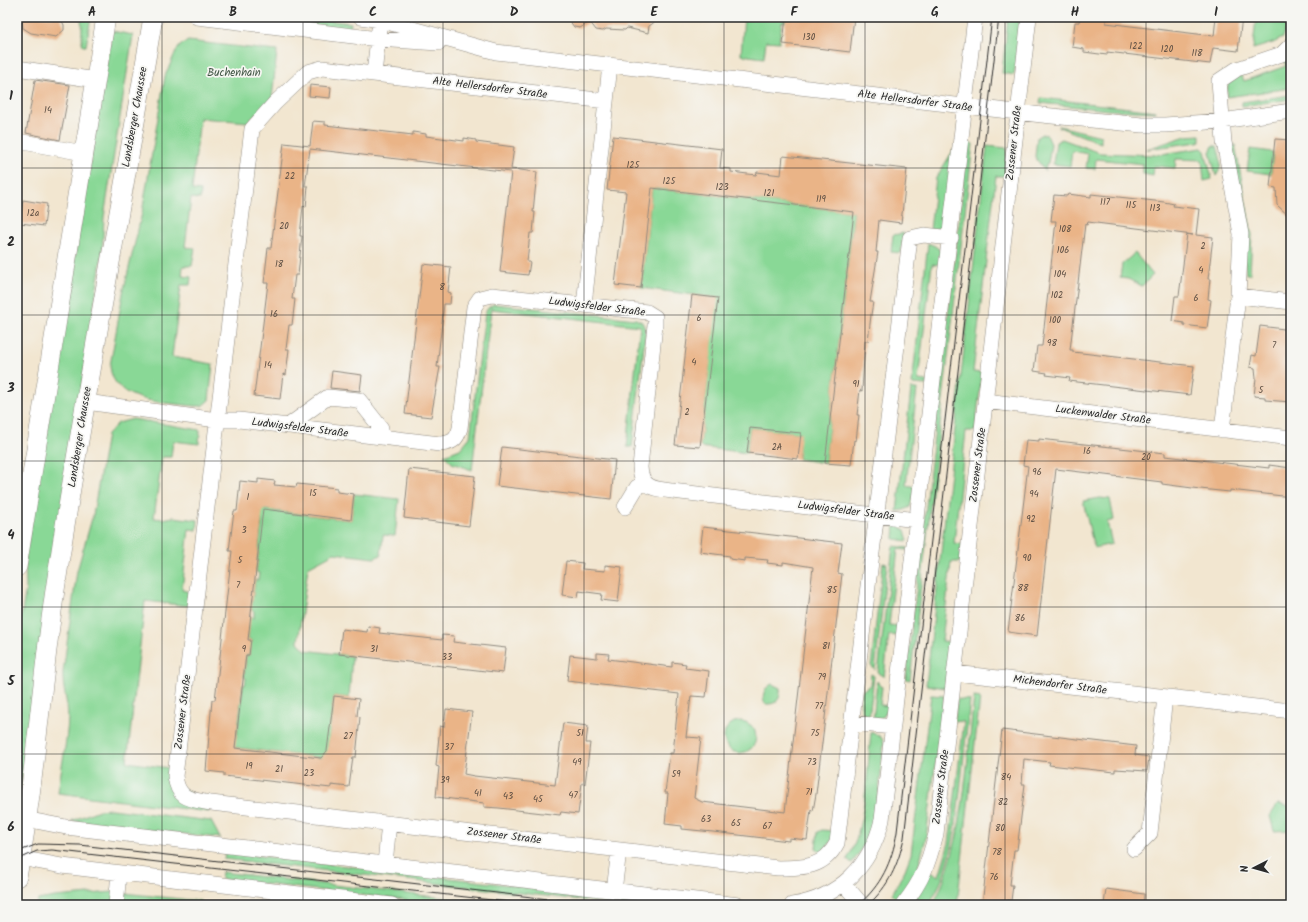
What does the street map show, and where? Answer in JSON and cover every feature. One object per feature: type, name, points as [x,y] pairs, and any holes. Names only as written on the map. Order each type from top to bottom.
[{"type":"main road","points":[[17,567],[106,17]]},
{"type":"main road","name":"Landsberger Chaussee","points":[[17,877],[21,818],[40,716],[56,579],[152,17]]},
{"type":"street","name":"Alte Hellersdorfer Straße","points":[[196,17],[378,39],[469,45]]},
{"type":"street","name":"Alte Hellersdorfer Straße","points":[[361,17],[380,18],[496,52],[1018,113],[1142,125],[1222,121],[1291,111]]},
{"type":"street","points":[[792,905],[818,899],[844,884],[864,862],[874,845],[880,830],[918,520],[976,17]]},
{"type":"street","name":"Zossener Straße","points":[[903,905],[917,887],[928,862],[936,834],[1029,17]]},
{"type":"street","points":[[374,74],[380,18]]},
{"type":"street","points":[[1222,430],[1238,296],[1241,234],[1224,142],[1219,81],[1238,69],[1282,54],[1290,48]]},
{"type":"street","points":[[584,305],[610,65]]},
{"type":"street","points":[[17,68],[96,80]]},
{"type":"street","name":"Alte Hellersdorfer Straße","points":[[217,420],[252,129],[275,103],[308,72],[322,68],[606,101]]},
{"type":"street","points":[[17,141],[84,153]]},
{"type":"street","name":"Zossener Straße","points":[[217,420],[176,769],[176,786],[184,796],[192,800],[778,868],[797,868],[818,863],[828,857],[837,843],[878,515],[910,238],[924,235],[951,238]]},
{"type":"street","name":"Ludwigsfelder Straße","points":[[86,402],[217,420],[239,420],[440,444],[450,443],[458,437],[474,307],[480,298],[492,295],[646,312],[655,317],[640,467],[641,478],[648,486],[657,489],[918,520]]},
{"type":"street","points":[[1238,296],[1291,302]]},
{"type":"street","points":[[288,426],[328,397],[359,400],[382,428],[380,437]]},
{"type":"street","name":"Luckenwalder Straße","points":[[985,401],[1291,438]]},
{"type":"street","points":[[624,507],[638,487],[645,482]]},
{"type":"street","name":"Michendorfer Straße","points":[[955,673],[1165,698],[1291,711]]},
{"type":"street","points":[[1134,849],[1150,833],[1165,698]]},
{"type":"street","points":[[852,723],[893,727]]},
{"type":"street","points":[[21,818],[55,826],[739,905]]},
{"type":"street","points":[[385,864],[389,823]]},
{"type":"street","points":[[614,891],[619,850]]},
{"type":"street","points":[[19,856],[51,865],[314,901],[392,905]]},
{"type":"street","points":[[116,905],[118,873]]},
{"type":"street","points":[[844,884],[862,905]]},
{"type":"green space","points":[[80,17],[91,17],[86,46],[83,46],[82,42],[82,24]]},
{"type":"green space","points":[[247,17],[296,17],[351,23],[350,30]]},
{"type":"green space","points":[[744,17],[786,17],[785,22],[782,22],[779,42],[766,41],[764,58],[741,55]]},
{"type":"green space","points":[[1008,17],[1023,17],[1014,75],[1002,73]]},
{"type":"green space","points":[[1256,17],[1281,18],[1286,27],[1283,38],[1273,43],[1253,49]]},
{"type":"green space","points":[[112,31],[133,35],[104,217],[102,254],[20,791],[17,790],[17,642],[26,588],[25,557]]},
{"type":"green space","name":"Buchenhain","points":[[188,41],[277,51],[272,99],[248,122],[200,118],[192,190],[201,191],[200,199],[191,198],[185,247],[195,248],[192,266],[183,266],[182,276],[191,277],[190,285],[181,285],[172,357],[213,364],[209,400],[202,406],[155,402],[130,394],[120,388],[113,378],[110,366],[123,293],[142,213],[165,76],[176,51],[181,45]]},
{"type":"green space","points":[[1284,58],[1291,58],[1291,88],[1227,97],[1228,84],[1241,73],[1244,81],[1286,66]]},
{"type":"green space","points":[[1291,95],[1291,99],[1242,106],[1242,102]]},
{"type":"green space","points":[[1041,98],[1156,112],[1109,110],[1040,103]]},
{"type":"green space","points":[[1059,127],[1101,136],[1101,143]]},
{"type":"green space","points":[[1042,134],[1047,135],[1051,144],[1045,171],[1035,157],[1037,137]]},
{"type":"green space","points":[[1200,135],[1200,141],[1198,142],[1147,149],[1186,136]]},
{"type":"green space","points":[[1062,139],[1100,153],[1155,155],[1202,148],[1205,151],[1212,179],[1204,181],[1202,160],[1176,159],[1175,168],[1154,166],[1153,176],[1143,174],[1143,164],[1096,159],[1095,169],[1086,168],[1088,154],[1072,151],[1070,166],[1053,164],[1056,142]]},
{"type":"green space","points":[[968,144],[973,144],[910,680],[906,679]]},
{"type":"green space","points":[[1235,145],[1252,235],[1250,274],[1246,274],[1231,146]]},
{"type":"green space","points":[[987,146],[1007,148],[1004,176],[996,176],[973,372],[982,373],[975,431],[966,431],[954,543],[962,544],[960,562],[951,562],[942,641],[951,642],[945,688],[926,685]]},
{"type":"green space","points":[[1213,146],[1217,146],[1221,161],[1220,169],[1216,176],[1210,152]]},
{"type":"green space","points":[[954,149],[946,219],[940,227],[930,230],[936,178]]},
{"type":"green space","points":[[1250,149],[1273,152],[1271,174],[1247,171]]},
{"type":"green space","points":[[652,188],[854,212],[825,463],[798,459],[800,433],[750,428],[747,453],[700,447],[717,298],[641,288]]},
{"type":"green space","points":[[904,233],[901,253],[891,252],[893,235]]},
{"type":"green space","points":[[928,243],[941,251],[941,265],[932,264],[918,380],[927,381],[927,385],[912,384]]},
{"type":"green space","points":[[1135,253],[1153,275],[1142,286],[1128,279],[1120,278],[1122,264]]},
{"type":"green space","points":[[494,304],[636,319],[642,322],[646,331],[632,447],[627,447],[640,326],[491,309],[472,470],[452,463],[444,455],[460,449],[470,437],[485,313],[488,308]]},
{"type":"green space","points":[[911,389],[917,389],[906,485],[915,487],[910,507],[897,511]]},
{"type":"green space","points":[[133,419],[200,430],[199,444],[173,441],[171,457],[162,457],[154,518],[163,519],[173,517],[198,520],[197,530],[189,529],[182,590],[190,592],[189,606],[145,601],[127,762],[169,768],[169,777],[208,808],[209,812],[58,793],[68,718],[63,684],[63,672],[77,571],[93,515],[107,435],[118,423]]},
{"type":"green space","points":[[354,494],[399,499],[395,536],[383,535],[381,555],[374,558],[334,553],[308,567],[298,642],[305,650],[352,656],[349,698],[334,696],[328,746],[331,759],[230,747],[237,736],[243,685],[245,685],[246,678],[244,677],[246,655],[249,655],[251,640],[248,640],[250,617],[254,618],[254,611],[251,610],[255,580],[258,580],[259,573],[256,572],[262,522],[258,509],[351,520]]},
{"type":"green space","points":[[1100,498],[1110,499],[1114,520],[1107,522],[1112,544],[1094,548],[1083,501]]},
{"type":"green space","points":[[895,524],[905,530],[908,541],[894,539]]},
{"type":"green space","points":[[893,546],[908,548],[908,550],[898,549],[889,625],[899,626],[898,636],[889,635],[884,677],[878,673]]},
{"type":"green space","points":[[883,563],[887,564],[875,670],[871,666]]},
{"type":"green space","points":[[871,674],[874,676],[869,718],[863,713],[861,702],[862,691],[870,685]]},
{"type":"green space","points":[[877,681],[882,687],[880,705],[890,706],[883,717],[873,720]]},
{"type":"green space","points":[[772,684],[780,688],[779,699],[775,703],[765,704],[763,698],[764,692]]},
{"type":"green space","points":[[931,695],[944,696],[926,838],[918,867],[898,900],[892,894],[905,870],[911,854]]},
{"type":"green space","points":[[974,697],[980,698],[957,905],[933,905],[944,881],[958,830],[966,776]]},
{"type":"green space","points":[[957,699],[970,700],[952,846],[943,877],[928,905],[912,905],[930,872],[939,876],[949,843],[964,722],[955,721]]},
{"type":"green space","points":[[737,721],[743,721],[753,728],[756,737],[755,743],[749,750],[743,753],[737,753],[727,746],[724,740],[724,734],[731,724]]},
{"type":"green space","points":[[871,732],[881,737],[884,743],[877,806],[868,835],[852,863],[847,859],[853,848],[862,816]]},
{"type":"green space","points":[[1278,804],[1291,807],[1291,830],[1274,831],[1270,816]]},
{"type":"green space","points":[[111,809],[211,821],[220,838],[71,821],[99,810]]},
{"type":"green space","points":[[822,830],[834,831],[833,838],[823,853],[816,848],[818,832]]},
{"type":"green space","points":[[225,852],[682,905],[625,905],[224,859]]},
{"type":"green space","points":[[222,872],[504,905],[448,905],[221,879]]},
{"type":"green space","points":[[113,892],[200,901],[206,905],[37,905],[38,900],[55,897]]},
{"type":"building","points":[[22,17],[60,17],[64,25],[64,30],[56,37],[31,33],[23,28]]},
{"type":"building","points":[[567,17],[662,17],[649,26],[648,33],[627,28],[625,30],[596,30],[590,22],[580,28],[574,27]]},
{"type":"building","points":[[786,17],[854,17],[850,52],[783,44]]},
{"type":"building","points":[[1080,17],[1106,17],[1106,23],[1214,36],[1216,17],[1242,17],[1238,51],[1213,48],[1210,64],[1107,52],[1107,55],[1084,52],[1084,49],[1072,47],[1075,22],[1079,22]]},
{"type":"building","points":[[35,80],[70,85],[60,140],[26,133]]},
{"type":"building","points":[[310,85],[331,87],[330,98],[309,96]]},
{"type":"building","points":[[313,121],[325,122],[325,125],[413,135],[413,132],[426,134],[426,136],[464,141],[464,138],[476,140],[476,142],[514,147],[511,169],[537,172],[533,212],[535,212],[533,233],[530,233],[527,262],[530,262],[528,275],[500,272],[511,172],[310,149],[305,186],[308,186],[306,207],[303,206],[300,236],[302,236],[298,275],[295,275],[292,299],[295,299],[292,325],[289,325],[286,349],[289,349],[286,375],[283,374],[280,399],[254,396],[268,283],[264,283],[268,248],[271,248],[284,143],[310,146]]},
{"type":"building","points":[[613,136],[722,149],[720,168],[731,169],[731,172],[756,175],[757,172],[781,175],[783,156],[907,169],[901,223],[879,220],[876,252],[878,252],[870,302],[873,302],[868,341],[865,341],[862,391],[860,390],[856,441],[854,440],[851,465],[825,463],[854,212],[652,188],[641,288],[615,285],[626,192],[607,190]]},
{"type":"building","points":[[1275,139],[1291,140],[1291,218],[1277,205],[1276,188],[1270,187]]},
{"type":"building","points":[[1068,194],[1091,197],[1091,194],[1164,202],[1174,204],[1173,206],[1199,209],[1196,235],[1213,237],[1208,279],[1210,279],[1208,299],[1211,300],[1207,328],[1184,325],[1184,323],[1172,321],[1175,296],[1179,296],[1187,234],[1088,222],[1087,225],[1085,224],[1070,350],[1073,350],[1073,352],[1194,366],[1190,395],[1069,381],[1070,378],[1046,375],[1047,373],[1034,371],[1037,346],[1042,346],[1056,221],[1051,221],[1054,195],[1067,196]]},
{"type":"building","points":[[23,200],[47,204],[44,226],[20,223]]},
{"type":"building","points":[[423,264],[451,267],[448,292],[451,293],[450,304],[444,304],[437,367],[440,367],[431,417],[405,414]]},
{"type":"building","points":[[692,295],[718,298],[700,447],[675,445]]},
{"type":"building","points":[[1260,326],[1284,329],[1284,333],[1291,334],[1291,402],[1265,400],[1265,397],[1254,396],[1256,378],[1255,368],[1250,367],[1252,355],[1256,356]]},
{"type":"building","points":[[332,371],[362,375],[360,391],[330,388]]},
{"type":"building","points":[[750,428],[801,433],[798,459],[747,453]]},
{"type":"building","points":[[1039,439],[1165,453],[1165,456],[1269,468],[1269,465],[1291,468],[1291,497],[1230,490],[1230,492],[1200,489],[1162,484],[1162,482],[1056,469],[1037,636],[1008,632],[1028,466],[1023,465],[1026,440],[1039,441]]},
{"type":"building","points":[[502,447],[615,460],[611,499],[497,486]]},
{"type":"building","points":[[409,469],[475,476],[469,526],[404,518]]},
{"type":"building","points":[[258,479],[275,481],[274,485],[296,487],[297,484],[337,488],[337,492],[354,494],[351,520],[263,509],[248,640],[251,640],[249,655],[246,655],[235,748],[321,758],[327,751],[334,696],[359,699],[357,716],[360,717],[356,757],[353,757],[349,787],[331,785],[331,788],[224,776],[224,773],[206,771],[212,700],[215,700],[232,551],[229,551],[234,511],[237,511],[240,481],[258,483]]},
{"type":"building","points":[[703,527],[842,543],[838,573],[842,574],[816,794],[813,811],[811,810],[807,840],[789,838],[789,841],[682,829],[682,826],[665,824],[668,793],[665,793],[670,753],[673,753],[679,694],[567,681],[570,655],[597,658],[597,653],[609,654],[608,659],[672,667],[672,662],[686,664],[685,668],[709,671],[706,697],[691,696],[686,737],[701,738],[694,798],[702,802],[785,812],[813,567],[783,562],[783,565],[767,563],[768,560],[745,558],[745,561],[730,559],[730,556],[700,552]]},
{"type":"building","points":[[566,561],[583,563],[582,569],[605,571],[605,565],[622,567],[618,602],[601,600],[602,594],[579,591],[578,597],[562,595]]},
{"type":"building","points":[[368,626],[380,628],[379,633],[442,640],[442,635],[454,636],[453,642],[506,648],[503,673],[339,654],[342,629],[367,632]]},
{"type":"building","points":[[446,709],[472,712],[464,774],[474,776],[555,785],[563,723],[588,726],[586,743],[590,743],[585,784],[582,783],[578,814],[561,812],[560,815],[484,807],[484,803],[436,797],[439,767],[436,766],[440,726],[444,727]]},
{"type":"building","points":[[1002,730],[1136,746],[1135,755],[1149,757],[1147,771],[1115,769],[1115,772],[1049,765],[1050,762],[1024,759],[1022,784],[1025,784],[1017,850],[1014,850],[1010,885],[1013,885],[1011,901],[1008,900],[1008,905],[982,905]]},
{"type":"building","points":[[1106,889],[1144,894],[1143,905],[1104,905]]},
{"type":"tram line","points":[[858,905],[873,890],[884,873],[889,863],[897,832],[992,17]]},
{"type":"tram line","points":[[868,905],[882,890],[892,874],[896,866],[904,838],[999,17]]},
{"type":"tram line","points":[[17,852],[38,844],[80,845],[601,905]]},
{"type":"tram line","points":[[17,860],[37,851],[52,850],[536,905]]}]
